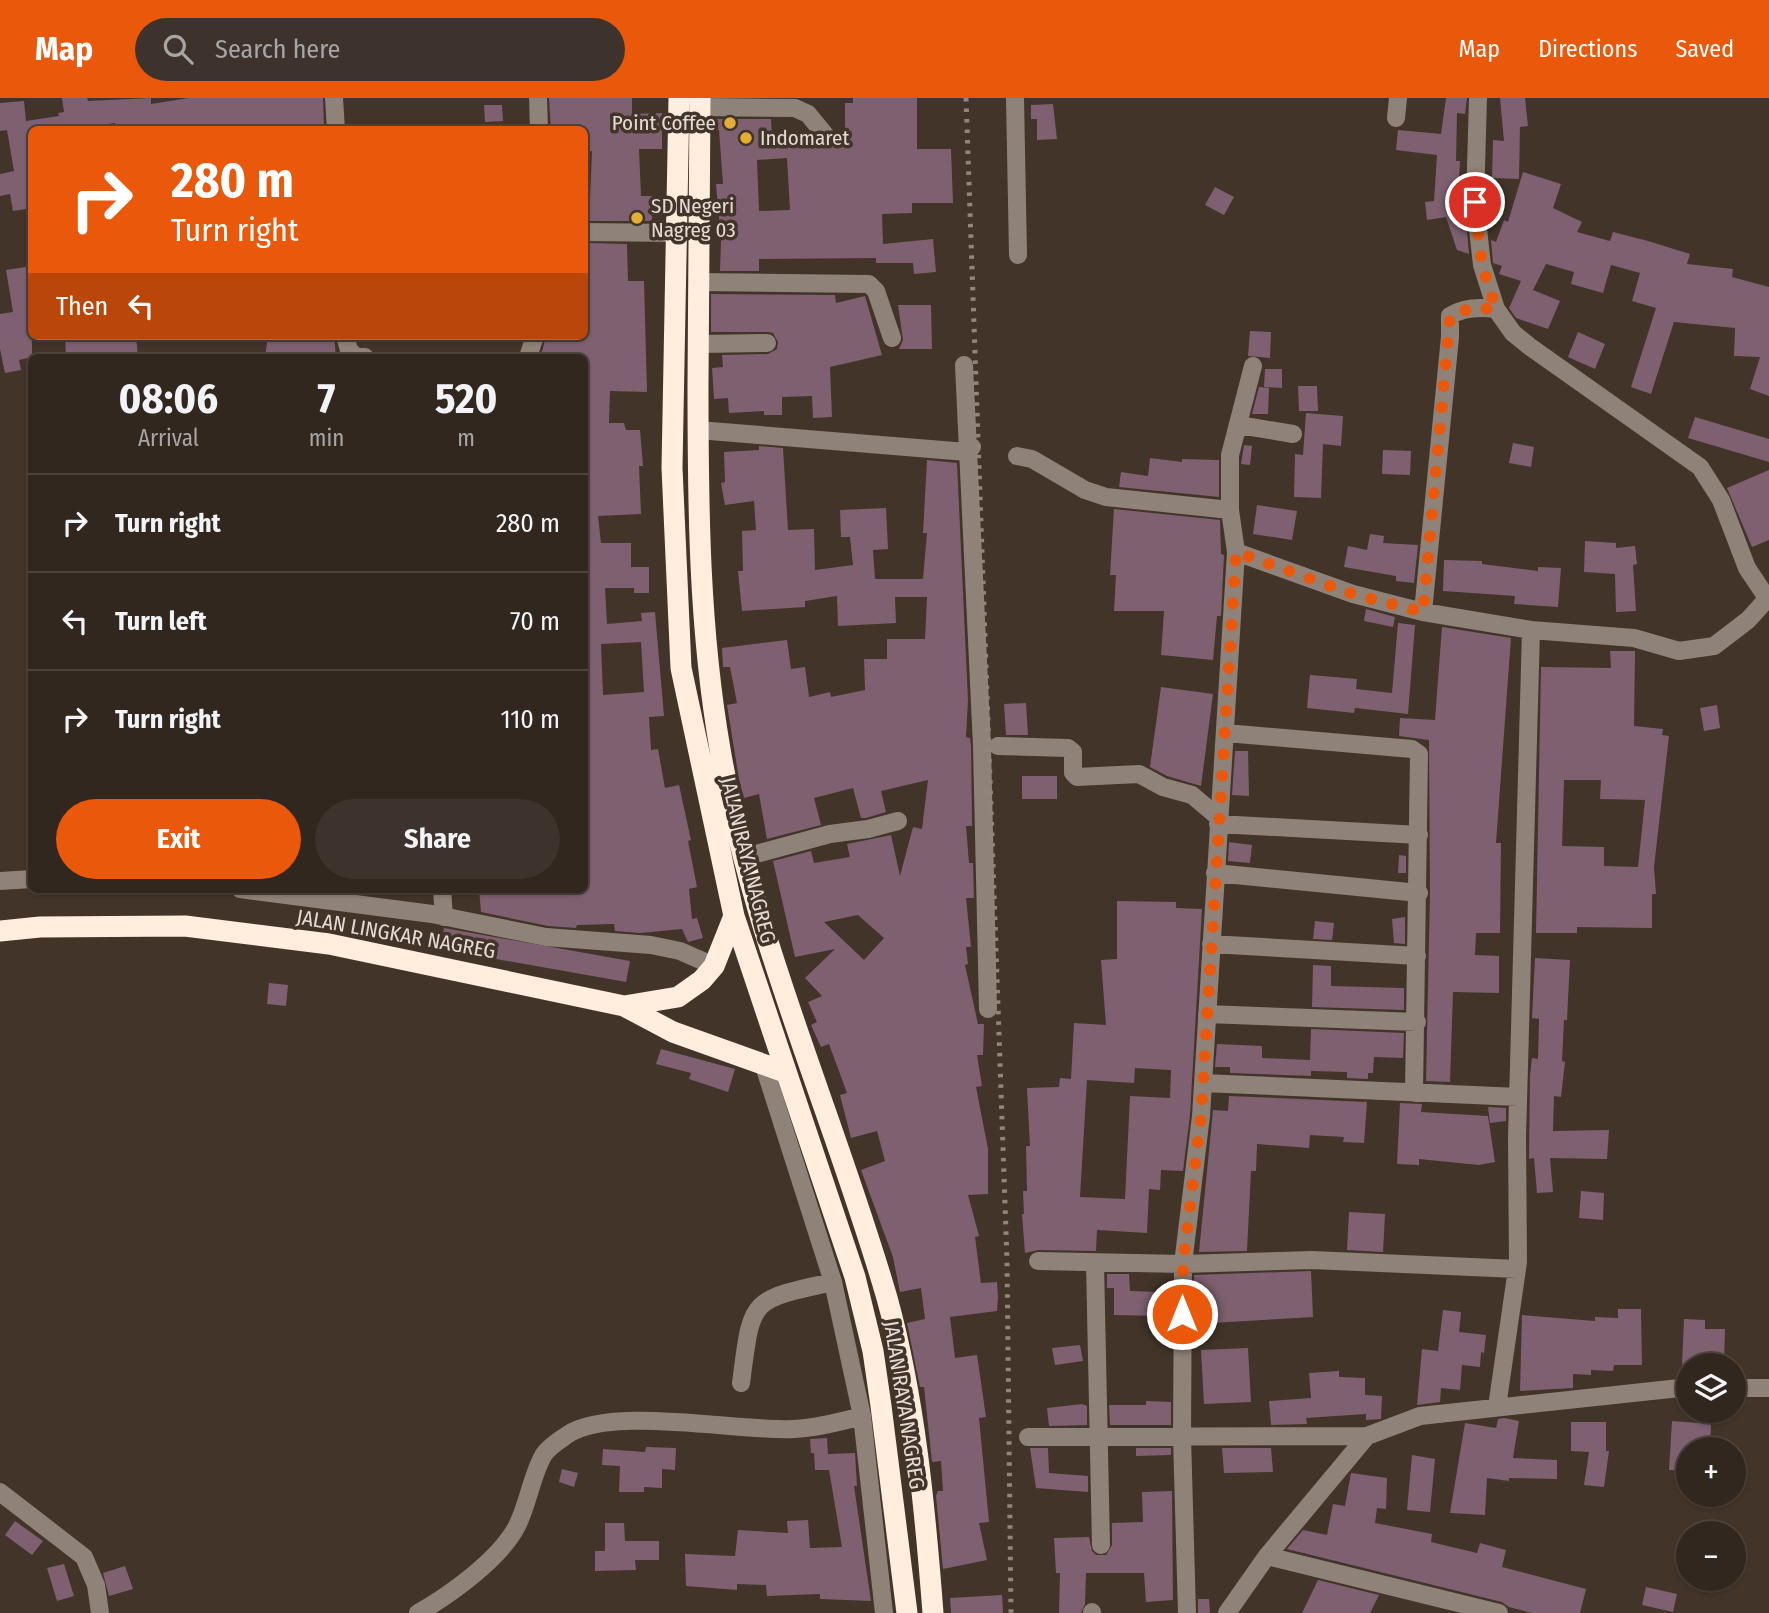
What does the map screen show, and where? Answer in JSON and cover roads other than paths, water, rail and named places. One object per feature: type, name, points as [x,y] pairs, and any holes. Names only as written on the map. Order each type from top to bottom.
[{"type":"highway","name":"JALAN RAYA NAGREG","points":[[679,98],[672,468],[681,668],[734,916],[774,1069],[839,1222],[870,1339],[907,1613]]},
{"type":"highway","name":"JALAN RAYA NAGREG","points":[[700,102],[697,537],[720,749],[745,858],[784,990],[858,1204],[888,1303],[901,1357],[915,1446],[933,1613]]},
{"type":"highway","name":"JALAN LINGKAR NAGREG","points":[[0,931],[40,927],[185,926],[329,944],[624,1006],[678,997],[702,980],[714,966],[734,916]]},
{"type":"highway","points":[[624,1006],[673,1032],[774,1069]]},
{"type":"street","points":[[334,98],[336,126]]},
{"type":"street","points":[[537,98],[539,126]]},
{"type":"street","points":[[1015,98],[1018,255]]},
{"type":"street","points":[[1396,118],[1398,98]]},
{"type":"street","points":[[1236,552],[1353,594],[1423,612],[1531,630],[1634,638],[1679,651],[1699,651],[1714,646],[1732,635],[1768,600],[1747,568],[1721,500],[1700,467],[1529,346],[1513,333],[1496,309],[1482,265],[1475,202],[1478,98]]},
{"type":"street","points":[[700,102],[795,108],[808,114],[826,135]]},
{"type":"street","points":[[588,232],[675,233]]},
{"type":"street","points":[[699,282],[869,285],[876,291],[892,338]]},
{"type":"street","points":[[1423,612],[1450,316],[1471,308],[1496,309]]},
{"type":"street","points":[[698,344],[767,343]]},
{"type":"street","points":[[964,365],[989,746],[988,1009]]},
{"type":"street","points":[[1187,1613],[1182,1437],[1183,1264],[1203,1083],[1218,821],[1226,733],[1236,552],[1230,510],[1230,455],[1252,366]]},
{"type":"street","points":[[1239,425],[1293,434]]},
{"type":"street","points":[[698,430],[969,449]]},
{"type":"street","points":[[1017,456],[1032,459],[1085,490],[1106,497],[1230,510]]},
{"type":"street","points":[[1497,1407],[1517,1269],[1518,1097],[1531,630]]},
{"type":"street","points":[[1226,733],[1416,751],[1421,759],[1414,1093]]},
{"type":"street","points":[[989,746],[1068,748],[1073,752],[1073,773],[1077,777],[1139,774],[1163,787],[1192,795],[1218,821],[1419,835]]},
{"type":"street","points":[[745,858],[830,834],[868,829],[898,821]]},
{"type":"street","points":[[1215,873],[1419,894]]},
{"type":"street","points":[[0,881],[28,879]]},
{"type":"street","points":[[269,893],[444,917],[546,936],[651,945],[680,951],[714,966]]},
{"type":"street","points":[[442,893],[444,917]]},
{"type":"street","points":[[1211,944],[1417,956]]},
{"type":"street","points":[[1207,1014],[1417,1023]]},
{"type":"street","points":[[774,1069],[833,1282],[862,1416],[884,1613]]},
{"type":"street","points":[[1203,1083],[1518,1097]]},
{"type":"street","points":[[1038,1262],[1183,1264],[1312,1260],[1517,1269]]},
{"type":"street","points":[[1095,1263],[1101,1545]]},
{"type":"street","points":[[741,1383],[749,1325],[755,1309],[766,1299],[833,1282]]},
{"type":"street","points":[[1028,1437],[1367,1436],[1420,1416],[1676,1388]]},
{"type":"street","points":[[1746,1388],[1769,1388]]},
{"type":"street","points":[[418,1613],[436,1603],[494,1555],[516,1528],[543,1454],[569,1433],[599,1423],[718,1423],[793,1429],[862,1416]]},
{"type":"street","points":[[1227,1613],[1267,1556],[1367,1436]]},
{"type":"street","points":[[0,1492],[84,1557],[96,1586],[100,1613]]},
{"type":"street","points":[[1267,1556],[1499,1613]]},
{"type":"railway","points":[[966,98],[1007,1261],[1011,1613]]},
{"type":"place","name":"Point Coffee","points":[[730,123]]},
{"type":"place","name":"Indomaret","points":[[746,138]]},
{"type":"place","name":"SD Negeri Nagreg 03","points":[[637,218]]}]
